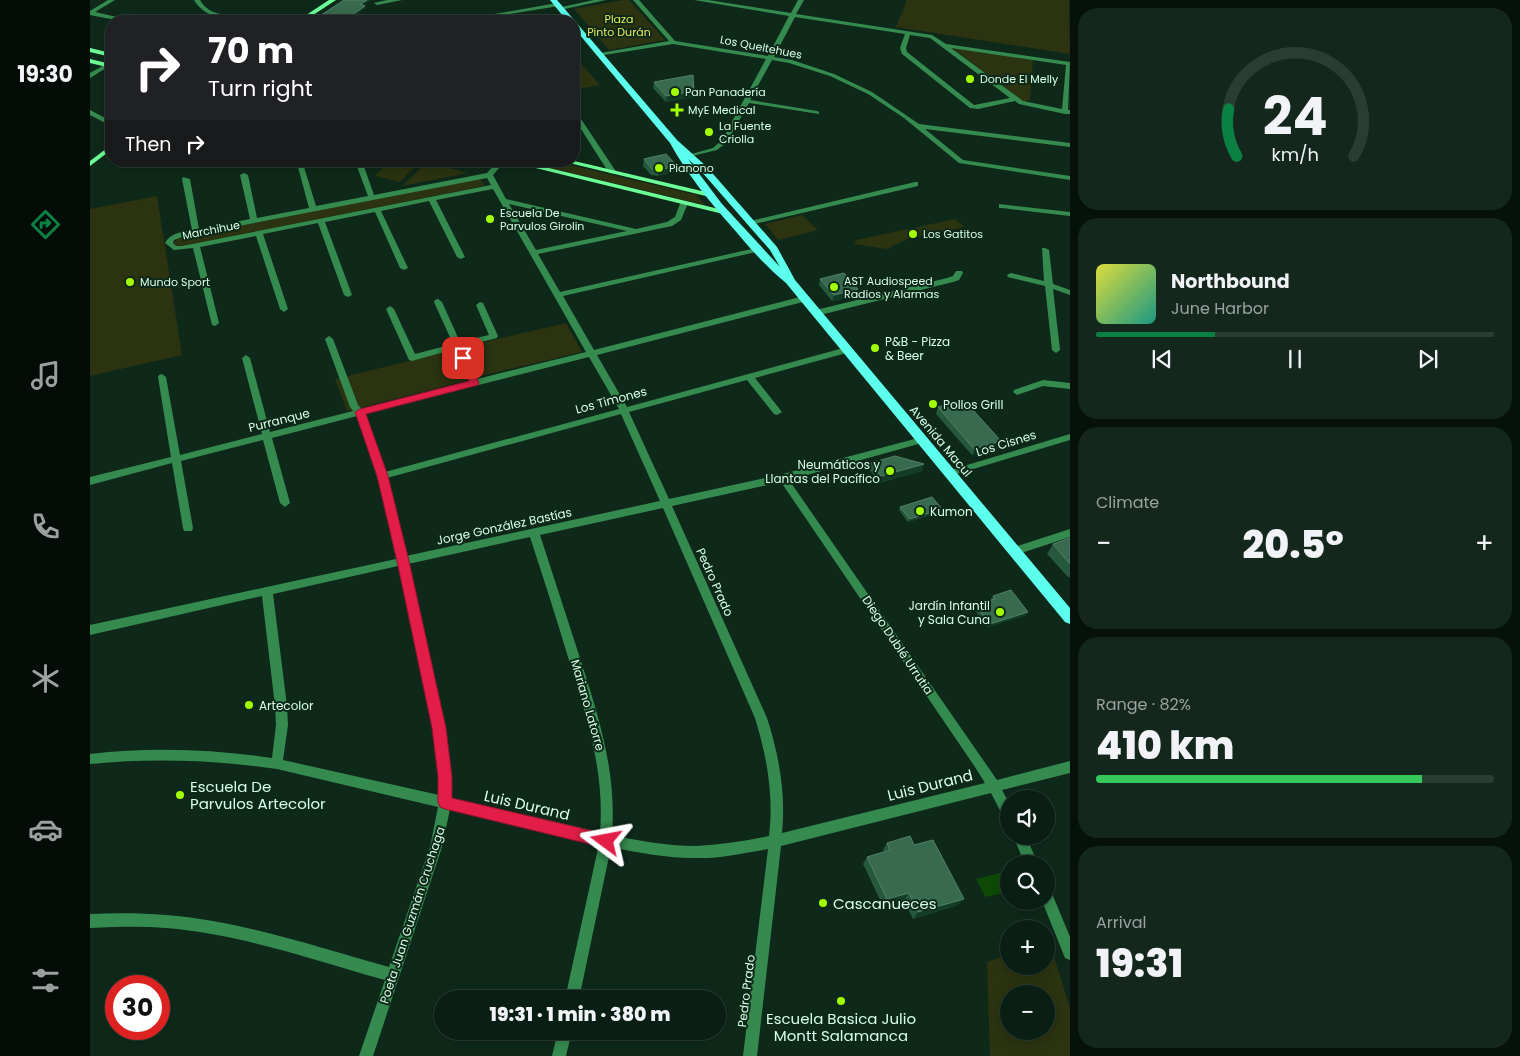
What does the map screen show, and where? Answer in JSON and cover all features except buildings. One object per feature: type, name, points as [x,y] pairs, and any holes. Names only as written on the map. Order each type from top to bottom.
[{"type":"main road","points":[[309,15],[333,0]]},
{"type":"main road","name":"Avenida Macul","points":[[557,4],[566,15]]},
{"type":"main road","name":"Avenida Macul","points":[[580,31],[674,142],[690,156],[774,249],[784,266],[790,282]]},
{"type":"main road","points":[[90,50],[105,54]]},
{"type":"main road","points":[[90,61],[105,65]]},
{"type":"main road","name":"Avenida Macul","points":[[674,142],[689,169],[723,212],[756,250],[790,282],[1070,618]]},
{"type":"main road","points":[[90,164],[105,152]]},
{"type":"main road","points":[[580,165],[710,196],[734,205]]},
{"type":"main road","points":[[535,167],[723,212]]},
{"type":"street","points":[[90,13],[112,0]]},
{"type":"street","points":[[197,0],[200,7],[207,12],[221,15]]},
{"type":"street","points":[[377,3],[399,0]]},
{"type":"street","points":[[493,15],[557,4],[603,0]]},
{"type":"street","points":[[636,0],[673,42]]},
{"type":"street","points":[[697,0],[932,37],[1016,100],[1029,106],[1067,112],[1070,64],[944,45]]},
{"type":"street","points":[[690,156],[712,151],[722,145],[801,0]]},
{"type":"street","points":[[90,13],[105,16]]},
{"type":"street","points":[[908,33],[903,48],[904,53],[972,107],[978,108],[1016,100]]},
{"type":"street","name":"Los Queltehues","points":[[600,55],[673,42],[770,57],[806,66],[858,86],[892,107],[918,126],[954,158],[967,164],[1070,178]]},
{"type":"street","points":[[90,76],[105,68]]},
{"type":"street","points":[[746,101],[817,112]]},
{"type":"street","points":[[90,112],[105,121]]},
{"type":"street","points":[[580,122],[613,173]]},
{"type":"street","points":[[918,126],[1070,146]]},
{"type":"street","points":[[580,130],[586,131]]},
{"type":"street","points":[[301,167],[313,208]]},
{"type":"street","points":[[360,167],[371,196]]},
{"type":"street","points":[[489,175],[496,167]]},
{"type":"street","points":[[244,175],[254,220]]},
{"type":"street","name":"Marchihue","points":[[489,175],[371,196],[196,231],[174,236],[169,244],[174,248],[196,245],[494,186]]},
{"type":"street","name":"Pedro Prado","points":[[489,175],[624,410],[763,722],[773,760],[778,813],[750,1056]]},
{"type":"street","points":[[186,179],[196,231]]},
{"type":"street","points":[[750,223],[914,184]]},
{"type":"street","points":[[432,198],[461,257]]},
{"type":"street","points":[[503,200],[635,231]]},
{"type":"street","points":[[533,253],[675,221],[684,203]]},
{"type":"street","points":[[1002,206],[1070,214]]},
{"type":"street","points":[[377,209],[404,268]]},
{"type":"street","points":[[320,220],[348,295]]},
{"type":"street","points":[[259,233],[284,309]]},
{"type":"street","points":[[196,245],[215,322]]},
{"type":"street","points":[[558,295],[756,250]]},
{"type":"street","points":[[1045,250],[1056,350]]},
{"type":"street","points":[[816,313],[950,280],[956,278],[959,273]]},
{"type":"street","points":[[1011,275],[1070,293]]},
{"type":"street","name":"Purranque","points":[[90,481],[804,299]]},
{"type":"street","points":[[438,302],[474,383]]},
{"type":"street","points":[[390,309],[412,358],[494,336],[480,305]]},
{"type":"street","name":"Poeta Juan Guzmán Cruchaga","points":[[329,339],[354,407],[360,412],[382,476],[403,561],[439,728],[444,769],[445,802],[436,847],[366,1056]]},
{"type":"street","name":"Los Timones","points":[[382,476],[846,350]]},
{"type":"street","points":[[246,358],[285,503]]},
{"type":"street","points":[[749,376],[776,412]]},
{"type":"street","points":[[162,377],[188,528]]},
{"type":"street","points":[[1017,392],[1043,383],[1070,386]]},
{"type":"street","name":"Los Cisnes","points":[[950,473],[1070,437]]},
{"type":"street","name":"Jorge González Bastías","points":[[90,630],[783,478],[922,440]]},
{"type":"street","name":"Diego Dublé Urrutia","points":[[783,478],[994,786],[1000,798]]},
{"type":"street","name":"Mariano Latorre","points":[[534,533],[597,731],[606,791],[606,841],[574,990]]},
{"type":"street","points":[[1015,552],[1070,534]]},
{"type":"street","points":[[267,591],[281,706],[282,724],[277,764]]},
{"type":"street","name":"Luis Durand","points":[[90,758],[132,754],[179,754],[227,757],[277,764],[606,841],[667,851],[696,852],[745,847],[776,841],[1070,767]]},
{"type":"street","points":[[1052,910],[1070,953]]},
{"type":"street","points":[[90,921],[151,920],[204,925],[393,975]]},
{"type":"street","points":[[559,1056],[563,1040]]},
{"type":"green space","name":"Plaza Pinto Durán","points":[[629,0],[665,40],[609,50],[574,9]]},
{"type":"green space","points":[[907,0],[1069,0],[1070,54],[896,27]]},
{"type":"green space","points":[[952,48],[1033,60],[1030,100],[1024,102]]},
{"type":"green space","points":[[580,62],[600,85],[580,89]]},
{"type":"green space","points":[[384,167],[414,167],[400,182],[375,176]]},
{"type":"green space","points":[[422,167],[446,167],[468,173],[402,186]]},
{"type":"green space","points":[[546,167],[578,167],[697,195],[705,205]]},
{"type":"green space","points":[[475,179],[481,180],[484,185],[182,246],[174,245],[174,242],[179,238]]},
{"type":"green space","name":"Mundo Sport","points":[[157,196],[182,355],[90,376],[90,209]]},
{"type":"green space","points":[[802,215],[818,230],[778,240],[765,224]]},
{"type":"green space","points":[[955,219],[965,227],[907,239],[887,249],[854,244],[856,240]]},
{"type":"green space","points":[[566,323],[582,352],[481,376],[467,346]]},
{"type":"green space","points":[[454,350],[468,380],[347,411],[335,379]]},
{"type":"green space","points":[[1000,957],[1000,975],[1055,975],[1055,960],[1070,1008],[1070,1056],[990,1056],[987,962]]},
{"type":"shaded area","points":[[1000,873],[1000,894],[985,897],[976,879]]},
{"type":"place","name":"Donde El Melly","points":[[970,79]]},
{"type":"place","name":"Pan Panadería","points":[[675,92]]},
{"type":"place","name":"MyE Medical","points":[[677,110]]},
{"type":"place","name":"La Fuente Criolla","points":[[709,132]]},
{"type":"place","name":"Pianono","points":[[659,168]]},
{"type":"place","name":"Escuela De Parvulos Girolin","points":[[490,219]]},
{"type":"place","name":"Los Gatitos","points":[[913,234]]},
{"type":"place","name":"Mundo Sport","points":[[130,282]]},
{"type":"place","name":"AST Audiospeed Radios y Alarmas","points":[[834,287]]},
{"type":"place","name":"P&B - Pizza & Beer","points":[[875,348]]},
{"type":"place","name":"Pollos Grill","points":[[933,404]]},
{"type":"place","name":"Neumáticos y Llantas del Pacífico","points":[[890,471]]},
{"type":"place","name":"Kumon","points":[[920,511]]},
{"type":"place","name":"Jardín Infantil y Sala Cuna","points":[[1000,612]]},
{"type":"place","name":"Artecolor","points":[[249,705]]},
{"type":"place","name":"Escuela De Parvulos Artecolor","points":[[180,795]]},
{"type":"place","name":"Cascanueces","points":[[823,903]]},
{"type":"place","name":"Escuela Basica Julio Montt Salamanca","points":[[841,1001]]},
{"type":"route","points":[[463,358],[474,383],[360,412],[382,476],[403,561],[439,728],[443,752],[445,802],[606,841]]}]
